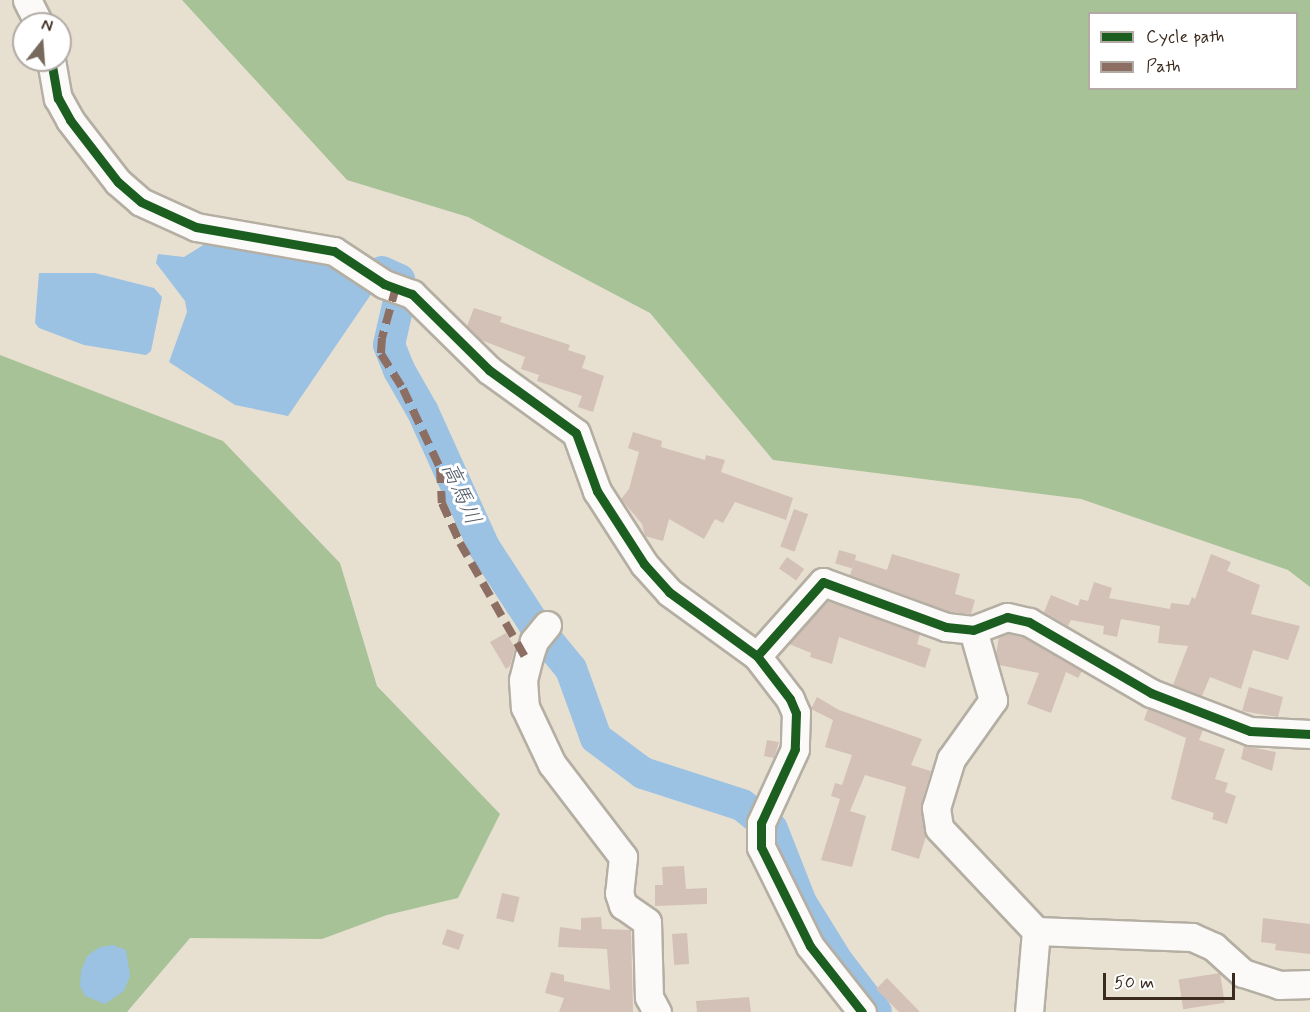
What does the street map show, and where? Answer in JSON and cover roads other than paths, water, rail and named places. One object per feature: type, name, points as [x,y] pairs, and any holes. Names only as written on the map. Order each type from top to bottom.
[{"type":"street","points":[[53,72],[58,98],[69,120],[118,182],[141,202],[196,227],[334,251],[384,284],[412,294],[489,370],[576,433],[597,491],[644,564],[669,592],[757,656],[780,683],[796,713],[792,762],[761,824],[761,847],[810,946],[862,1012]]},
{"type":"street","points":[[757,656],[823,582],[946,627],[973,630],[1007,617],[1029,622],[1151,693],[1250,731],[1310,734]]},
{"type":"street","points":[[547,624],[534,641],[523,680],[525,707],[552,764],[623,857],[619,893],[623,905],[647,922],[649,997],[657,1012]]},
{"type":"street","points":[[973,630],[993,700],[951,759],[936,808],[939,828],[1035,930],[1192,937],[1214,947],[1243,973],[1279,985],[1310,984]]},
{"type":"street","points":[[1029,1012],[1035,930]]},
{"type":"water","points":[[205,244],[325,256],[376,287],[288,416],[235,405],[169,362],[187,312],[185,301],[156,263],[158,254],[184,257]]},
{"type":"water","points":[[39,273],[95,273],[154,288],[162,297],[151,351],[146,355],[84,345],[39,328],[35,323]]},
{"type":"water","points":[[113,945],[126,950],[130,976],[124,991],[105,1004],[85,996],[80,986],[81,971],[87,956],[100,947]]},
{"type":"waterway","name":"高馬川","points":[[382,272],[399,280],[400,296],[389,345],[399,370],[423,412],[484,547],[534,624],[571,669],[596,738],[643,773],[742,805],[772,829],[801,903],[837,961],[876,1012]]}]
